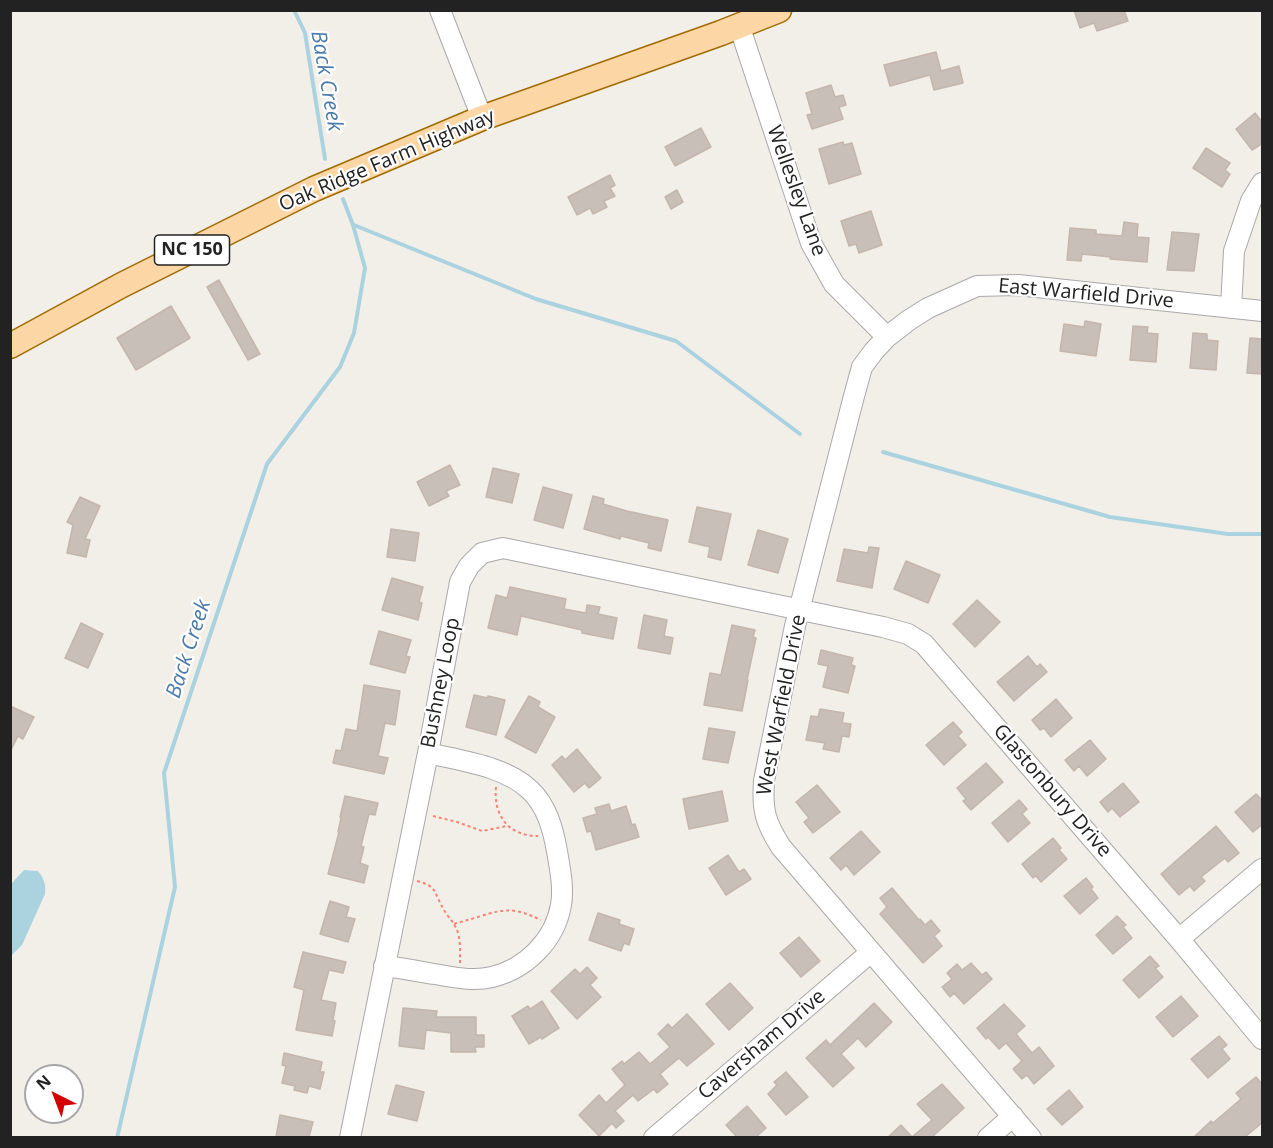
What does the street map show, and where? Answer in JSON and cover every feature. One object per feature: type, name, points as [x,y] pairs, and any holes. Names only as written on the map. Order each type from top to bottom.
[{"type":"main road","name":"Oak Ridge Farm Highway","points":[[10,346],[122,285],[314,189],[482,118],[779,10]]},
{"type":"street","points":[[440,10],[482,118]]},
{"type":"street","name":"Wellesley Lane","points":[[739,26],[811,243],[834,284],[887,337]]},
{"type":"street","points":[[1231,308],[1234,251],[1251,201],[1263,183]]},
{"type":"street","name":"East Warfield Drive","points":[[887,337],[928,308],[977,286],[1018,285],[1263,311]]},
{"type":"street","name":"West Warfield Drive","points":[[887,337],[862,367],[851,407],[799,610],[764,781],[763,804],[770,830],[781,847],[1031,1137]]},
{"type":"street","name":"Bushney Loop","points":[[350,1137],[428,753],[460,582],[469,566],[482,553],[503,548],[799,610]]},
{"type":"street","name":"Glastonbury Drive","points":[[799,610],[883,627],[908,634],[924,644],[1263,1039]]},
{"type":"street","points":[[384,966],[468,979],[489,978],[504,974],[523,964],[542,946],[556,924],[561,904],[561,876],[550,820],[541,803],[530,790],[512,777],[495,770],[428,753]]},
{"type":"street","points":[[1179,939],[1263,868]]},
{"type":"street","name":"Caversham Drive","points":[[654,1137],[871,952]]},
{"type":"street","points":[[988,1137],[1013,1116]]},
{"type":"path","points":[[497,783],[496,802],[507,826],[527,835],[541,836]]},
{"type":"path","points":[[429,815],[482,831],[507,826]]},
{"type":"path","points":[[416,880],[433,888],[443,909],[454,924],[458,932],[460,948],[459,966]]},
{"type":"path","points":[[454,924],[506,910],[543,921]]},
{"type":"water","points":[[24,870],[38,871],[44,882],[45,894],[22,945],[11,956],[11,884]]},
{"type":"building","points":[[1074,10],[1124,10],[1128,21],[1097,31],[1094,23],[1080,28]]},
{"type":"building","points":[[936,52],[941,71],[959,66],[963,83],[934,90],[930,75],[890,86],[884,65]]},
{"type":"building","points":[[831,85],[835,97],[843,95],[846,105],[839,107],[843,119],[812,129],[807,115],[812,114],[806,93]]},
{"type":"building","points":[[1255,113],[1263,123],[1263,143],[1252,150],[1236,129]]},
{"type":"building","points":[[701,128],[711,147],[675,166],[665,147]]},
{"type":"building","points":[[843,142],[844,145],[852,143],[861,174],[829,184],[819,149]]},
{"type":"building","points":[[1206,148],[1230,163],[1225,170],[1230,174],[1222,187],[1193,168]]},
{"type":"building","points":[[610,175],[615,185],[610,188],[615,196],[604,201],[607,207],[593,214],[590,208],[577,215],[568,197]]},
{"type":"building","points":[[677,190],[683,202],[671,209],[665,197]]},
{"type":"building","points":[[871,211],[882,245],[859,253],[856,244],[849,246],[841,221]]},
{"type":"building","points":[[1124,222],[1138,224],[1137,237],[1149,238],[1147,262],[1082,254],[1081,261],[1067,260],[1070,228],[1096,230],[1096,234],[1122,236]]},
{"type":"building","points":[[1172,232],[1199,234],[1194,271],[1167,270]]},
{"type":"building","points":[[219,280],[260,354],[248,360],[207,287]]},
{"type":"building","points":[[171,306],[190,338],[136,370],[117,338]]},
{"type":"building","points":[[1085,321],[1101,324],[1096,356],[1060,351],[1064,324],[1084,327]]},
{"type":"building","points":[[1133,326],[1148,327],[1147,333],[1158,334],[1156,362],[1130,360]]},
{"type":"building","points":[[1193,333],[1207,334],[1207,340],[1218,341],[1216,370],[1190,368]]},
{"type":"building","points":[[1250,338],[1263,339],[1263,374],[1247,373]]},
{"type":"building","points":[[450,465],[460,485],[446,491],[449,496],[429,506],[417,482]]},
{"type":"building","points":[[493,468],[519,474],[512,503],[486,497]]},
{"type":"building","points":[[543,487],[572,495],[563,528],[534,520]]},
{"type":"building","points":[[593,496],[604,499],[603,504],[668,520],[661,551],[648,548],[649,543],[621,536],[620,539],[584,529]]},
{"type":"building","points":[[80,497],[100,506],[85,539],[90,540],[86,557],[67,553],[73,525],[67,522]]},
{"type":"building","points":[[697,507],[731,514],[721,560],[708,557],[710,547],[689,542]]},
{"type":"building","points":[[391,529],[419,533],[415,561],[387,557]]},
{"type":"building","points":[[758,530],[788,539],[778,573],[748,565]]},
{"type":"building","points":[[869,547],[879,548],[872,588],[837,581],[844,549],[868,553]]},
{"type":"building","points":[[906,561],[940,575],[928,603],[894,589]]},
{"type":"building","points":[[392,578],[423,587],[418,620],[382,610]]},
{"type":"building","points":[[510,587],[566,599],[564,609],[586,613],[587,605],[600,607],[598,614],[617,618],[613,639],[521,616],[517,635],[488,628],[496,595],[507,598]]},
{"type":"building","points":[[977,600],[1000,622],[975,647],[953,624]]},
{"type":"building","points":[[644,615],[667,620],[664,636],[673,638],[670,654],[638,648]]},
{"type":"building","points":[[81,623],[103,634],[88,668],[65,658]]},
{"type":"building","points":[[732,625],[755,630],[753,637],[756,638],[742,711],[704,705],[710,673],[721,675]]},
{"type":"building","points":[[379,631],[411,640],[406,656],[410,657],[405,673],[370,664]]},
{"type":"building","points":[[821,650],[853,658],[851,665],[855,666],[848,693],[823,687],[828,666],[818,664]]},
{"type":"building","points":[[1028,656],[1037,667],[1040,664],[1047,672],[1014,701],[997,682]]},
{"type":"building","points":[[364,685],[400,691],[395,725],[385,723],[378,756],[388,758],[384,774],[333,763],[336,750],[341,751],[346,729],[357,731]]},
{"type":"building","points":[[474,695],[505,700],[496,735],[466,727]]},
{"type":"building","points":[[529,696],[540,702],[538,707],[555,717],[536,753],[505,737]]},
{"type":"building","points":[[1056,699],[1072,718],[1051,737],[1044,728],[1040,730],[1032,720]]},
{"type":"building","points":[[10,706],[34,717],[23,739],[18,736],[10,752]]},
{"type":"building","points":[[820,709],[844,713],[842,723],[851,724],[849,737],[842,736],[839,752],[823,749],[825,743],[806,740],[811,716],[818,717]]},
{"type":"building","points":[[953,722],[962,732],[958,736],[966,745],[944,765],[926,745]]},
{"type":"building","points":[[709,728],[735,732],[728,763],[703,759]]},
{"type":"building","points":[[1090,740],[1106,759],[1087,776],[1079,766],[1074,771],[1065,760]]},
{"type":"building","points":[[577,749],[601,778],[589,788],[585,783],[574,792],[552,765],[562,756],[565,760]]},
{"type":"building","points":[[986,763],[1003,782],[971,810],[963,801],[966,799],[957,788]]},
{"type":"building","points":[[1123,783],[1139,802],[1120,817],[1112,808],[1108,812],[1100,802]]},
{"type":"building","points":[[817,785],[840,812],[813,833],[804,822],[809,818],[796,802]]},
{"type":"building","points":[[722,791],[728,821],[689,829],[683,799]]},
{"type":"building","points":[[1256,794],[1263,801],[1263,824],[1253,832],[1235,812]]},
{"type":"building","points":[[345,796],[378,803],[375,815],[369,814],[361,846],[364,847],[360,863],[368,866],[364,883],[328,874],[339,832]]},
{"type":"building","points":[[1019,800],[1027,809],[1022,814],[1030,823],[1008,842],[992,823]]},
{"type":"building","points":[[609,804],[611,811],[626,806],[632,825],[635,824],[639,837],[596,850],[591,831],[587,832],[583,818],[597,814],[595,808]]},
{"type":"building","points":[[1216,826],[1239,853],[1228,862],[1225,858],[1201,877],[1205,881],[1194,891],[1190,886],[1179,895],[1161,874]]},
{"type":"building","points":[[861,831],[880,852],[854,875],[846,865],[841,870],[830,858]]},
{"type":"building","points":[[1053,838],[1067,859],[1041,882],[1036,876],[1033,878],[1022,864]]},
{"type":"building","points":[[728,855],[739,872],[744,869],[751,879],[726,895],[709,868]]},
{"type":"building","points":[[1086,878],[1098,898],[1080,914],[1064,896]]},
{"type":"building","points":[[892,888],[919,920],[925,925],[931,920],[940,931],[934,936],[942,946],[923,963],[880,914],[887,907],[880,898]]},
{"type":"building","points":[[330,901],[349,907],[346,917],[355,919],[348,942],[320,934]]},
{"type":"building","points":[[598,913],[620,920],[619,924],[634,929],[629,945],[624,943],[621,951],[589,940]]},
{"type":"building","points":[[1117,916],[1126,925],[1123,927],[1132,938],[1113,954],[1096,935]]},
{"type":"building","points":[[799,937],[820,961],[801,977],[780,953]]},
{"type":"building","points":[[303,952],[346,962],[343,973],[329,970],[321,1000],[336,1003],[332,1036],[296,1030],[304,990],[294,987]]},
{"type":"building","points":[[1150,956],[1159,966],[1155,968],[1163,977],[1139,998],[1123,980]]},
{"type":"building","points":[[971,963],[982,975],[986,972],[992,979],[964,1004],[954,993],[950,997],[942,987],[952,979],[947,973],[957,964],[962,970]]},
{"type":"building","points":[[587,967],[597,978],[590,985],[601,997],[577,1019],[551,991],[575,969],[580,974]]},
{"type":"building","points":[[730,983],[753,1008],[729,1030],[706,1004]]},
{"type":"building","points":[[1181,996],[1198,1016],[1173,1037],[1156,1017]]},
{"type":"building","points":[[542,1001],[559,1028],[529,1044],[512,1016]]},
{"type":"building","points":[[874,1003],[892,1022],[866,1047],[858,1038],[841,1054],[854,1068],[833,1087],[806,1058],[826,1040],[830,1045]]},
{"type":"building","points":[[1004,1004],[1025,1026],[1016,1034],[1032,1053],[1039,1047],[1054,1066],[1034,1084],[1027,1075],[1022,1079],[1013,1069],[1022,1061],[1006,1043],[999,1049],[977,1028]]},
{"type":"building","points":[[403,1008],[437,1011],[436,1017],[476,1017],[476,1035],[484,1035],[484,1047],[475,1047],[476,1052],[451,1052],[451,1033],[426,1030],[424,1049],[399,1046]]},
{"type":"building","points":[[687,1014],[714,1044],[687,1066],[679,1058],[660,1074],[668,1084],[657,1093],[654,1089],[638,1101],[633,1095],[615,1111],[624,1121],[616,1128],[612,1123],[599,1136],[579,1115],[599,1095],[606,1103],[625,1085],[612,1069],[622,1061],[624,1064],[639,1052],[650,1064],[670,1047],[658,1034],[668,1024],[672,1028]]},
{"type":"building","points":[[1219,1036],[1227,1045],[1222,1049],[1230,1059],[1208,1078],[1191,1059]]},
{"type":"building","points":[[284,1053],[322,1062],[320,1072],[324,1072],[320,1089],[309,1086],[307,1093],[294,1090],[295,1086],[282,1083],[286,1066],[282,1065]]},
{"type":"building","points":[[786,1072],[808,1097],[786,1115],[768,1094],[777,1085],[774,1082]]},
{"type":"building","points":[[1256,1077],[1263,1085],[1263,1122],[1245,1137],[1194,1137],[1241,1099],[1236,1093]]},
{"type":"building","points":[[942,1084],[964,1108],[932,1137],[912,1137],[932,1120],[917,1104]]},
{"type":"building","points":[[396,1085],[424,1092],[417,1121],[388,1114]]},
{"type":"building","points":[[1069,1090],[1083,1107],[1062,1125],[1047,1109]]},
{"type":"building","points":[[747,1106],[766,1128],[756,1137],[737,1137],[726,1125]]},
{"type":"building","points":[[280,1115],[313,1122],[309,1137],[276,1137]]},
{"type":"building","points":[[901,1125],[912,1137],[888,1137]]},
{"type":"waterway","name":"Back Creek","points":[[294,10],[305,33],[325,159]]},
{"type":"waterway","name":"Back Creek","points":[[117,1138],[175,887],[164,773],[267,464],[340,367],[354,333],[365,268],[343,199]]},
{"type":"waterway","points":[[354,225],[536,299],[676,341],[800,434]]},
{"type":"waterway","points":[[883,452],[1110,517],[1228,534],[1262,534]]}]
